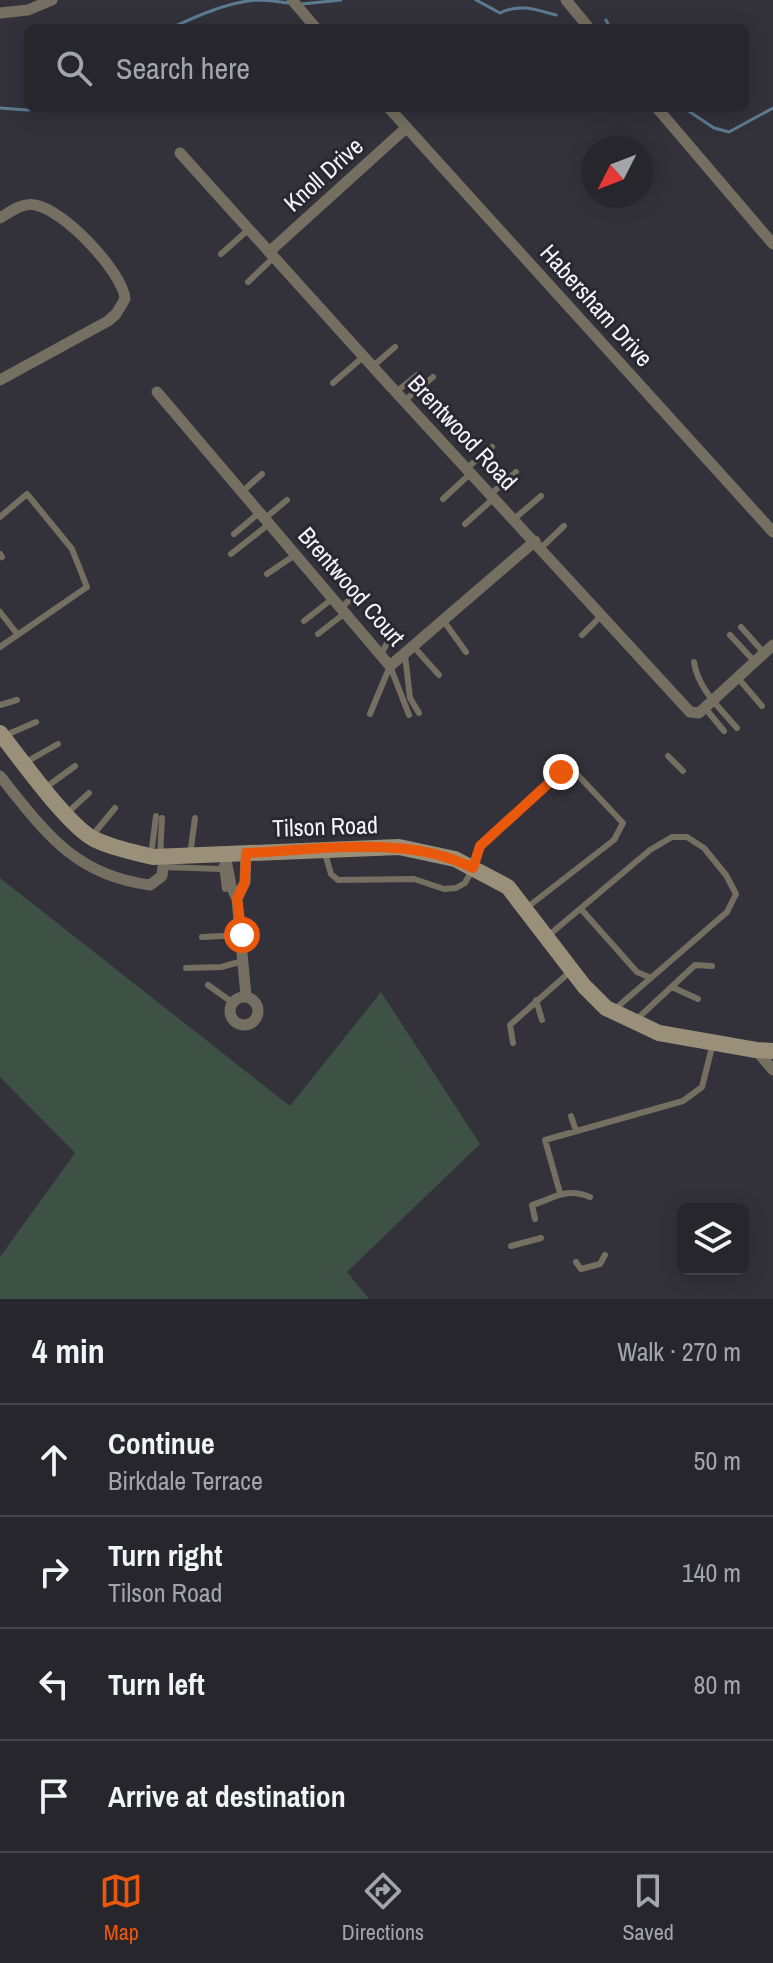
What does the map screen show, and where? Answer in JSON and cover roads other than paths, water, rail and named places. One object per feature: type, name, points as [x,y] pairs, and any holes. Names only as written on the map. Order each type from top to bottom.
[{"type":"street","points":[[0,13],[28,10],[52,0]]},
{"type":"street","points":[[292,0],[313,24]]},
{"type":"street","points":[[566,0],[586,24]]},
{"type":"street","name":"Habersham Drive","points":[[392,112],[773,532]]},
{"type":"street","points":[[660,112],[773,244]]},
{"type":"street","name":"Knoll Drive","points":[[271,255],[406,128]]},
{"type":"street","name":"Brentwood Road","points":[[180,153],[686,708],[695,714],[712,701]]},
{"type":"street","points":[[0,218],[22,206],[36,205],[66,219],[120,284],[125,299],[122,307],[108,321],[0,380]]},
{"type":"street","name":"Brentwood Court","points":[[157,392],[390,666],[538,544]]},
{"type":"street","points":[[712,701],[769,649]]},
{"type":"street","name":"Tilson Road","points":[[1,734],[66,814],[91,838],[160,859],[190,855],[223,861],[246,853],[399,847],[455,859],[508,887],[584,986],[612,1011],[659,1033],[764,1051]]},
{"type":"street","points":[[0,776],[63,851],[90,868],[124,882],[150,885],[162,876],[160,859]]},
{"type":"street","points":[[237,899],[245,882],[246,853]]},
{"type":"street","points":[[223,861],[237,899],[246,996]]},
{"type":"street","points":[[246,996],[254,1000],[259,1008],[258,1017],[252,1024],[243,1026],[234,1023],[230,1015],[236,998],[246,996]]},
{"type":"street","points":[[764,1051],[773,1070]]},
{"type":"lane","points":[[221,254],[249,230]]},
{"type":"lane","points":[[248,282],[271,255]]},
{"type":"lane","points":[[372,367],[395,347]]},
{"type":"lane","points":[[333,383],[363,357]]},
{"type":"lane","points":[[400,397],[417,375]]},
{"type":"lane","points":[[400,397],[433,377]]},
{"type":"lane","points":[[443,499],[492,447]]},
{"type":"lane","points":[[465,524],[516,472]]},
{"type":"lane","points":[[242,492],[262,474]]},
{"type":"lane","points":[[0,517],[27,494],[72,549],[87,587],[0,647]]},
{"type":"lane","points":[[514,519],[541,496]]},
{"type":"lane","points":[[231,554],[287,500]]},
{"type":"lane","points":[[234,534],[264,519]]},
{"type":"lane","points":[[538,544],[564,526]]},
{"type":"lane","points":[[267,574],[295,555]]},
{"type":"lane","points":[[318,634],[359,591]]},
{"type":"lane","points":[[304,621],[332,599]]},
{"type":"lane","points":[[0,612],[18,635]]},
{"type":"lane","points":[[582,635],[602,615]]},
{"type":"lane","points":[[443,620],[466,652]]},
{"type":"lane","points":[[741,627],[769,649]]},
{"type":"lane","points":[[730,635],[755,662]]},
{"type":"lane","points":[[380,655],[391,636]]},
{"type":"lane","points":[[409,649],[439,675]]},
{"type":"lane","points":[[409,649],[410,698],[419,713]]},
{"type":"lane","points":[[694,662],[696,675],[712,701],[724,731]]},
{"type":"lane","points":[[370,714],[390,666]]},
{"type":"lane","points":[[390,666],[409,715]]},
{"type":"lane","points":[[738,678],[762,706]]},
{"type":"lane","points":[[0,705],[17,700]]},
{"type":"lane","points":[[712,701],[737,728]]},
{"type":"lane","points":[[1,734],[36,722]]},
{"type":"lane","points":[[24,763],[58,744]]},
{"type":"lane","points":[[668,756],[683,771]]},
{"type":"lane","points":[[45,788],[75,766]]},
{"type":"lane","points":[[324,850],[331,874],[338,880],[414,879],[444,889],[456,888],[465,883],[480,846],[561,772],[572,769],[626,822],[614,840],[525,909]]},
{"type":"lane","points":[[66,814],[89,793]]},
{"type":"lane","points":[[91,838],[115,808]]},
{"type":"lane","points":[[159,817],[160,859],[223,861],[225,889]]},
{"type":"lane","points":[[190,855],[195,818]]},
{"type":"lane","points":[[547,937],[650,850],[672,837],[687,837],[704,848],[726,875],[736,894],[727,912],[612,1011]]},
{"type":"lane","points":[[581,909],[637,972],[651,978]]},
{"type":"lane","points":[[202,937],[242,935]]},
{"type":"lane","points":[[186,968],[221,967],[243,961]]},
{"type":"lane","points":[[633,1022],[695,965],[712,966]]},
{"type":"lane","points":[[513,1043],[510,1025],[572,970]]},
{"type":"lane","points":[[208,985],[233,1003]]},
{"type":"lane","points":[[672,987],[698,999]]},
{"type":"lane","points":[[536,1000],[542,1020]]},
{"type":"lane","points":[[560,1193],[545,1140],[683,1101],[702,1087],[713,1043]]},
{"type":"lane","points":[[571,1116],[576,1131]]},
{"type":"lane","points":[[535,1219],[532,1205],[560,1193],[576,1191],[590,1197]]},
{"type":"lane","points":[[511,1246],[541,1238]]},
{"type":"lane","points":[[576,1262],[581,1269],[590,1267],[600,1264],[605,1255]]},
{"type":"waterway","points":[[180,24],[235,4],[257,0],[290,3]]},
{"type":"waterway","points":[[302,4],[341,0]]},
{"type":"waterway","points":[[476,0],[500,13],[521,8],[556,15]]},
{"type":"waterway","points":[[606,20],[608,24]]},
{"type":"waterway","points":[[0,108],[24,110]]},
{"type":"waterway","points":[[690,112],[714,128],[729,132],[773,108]]}]
